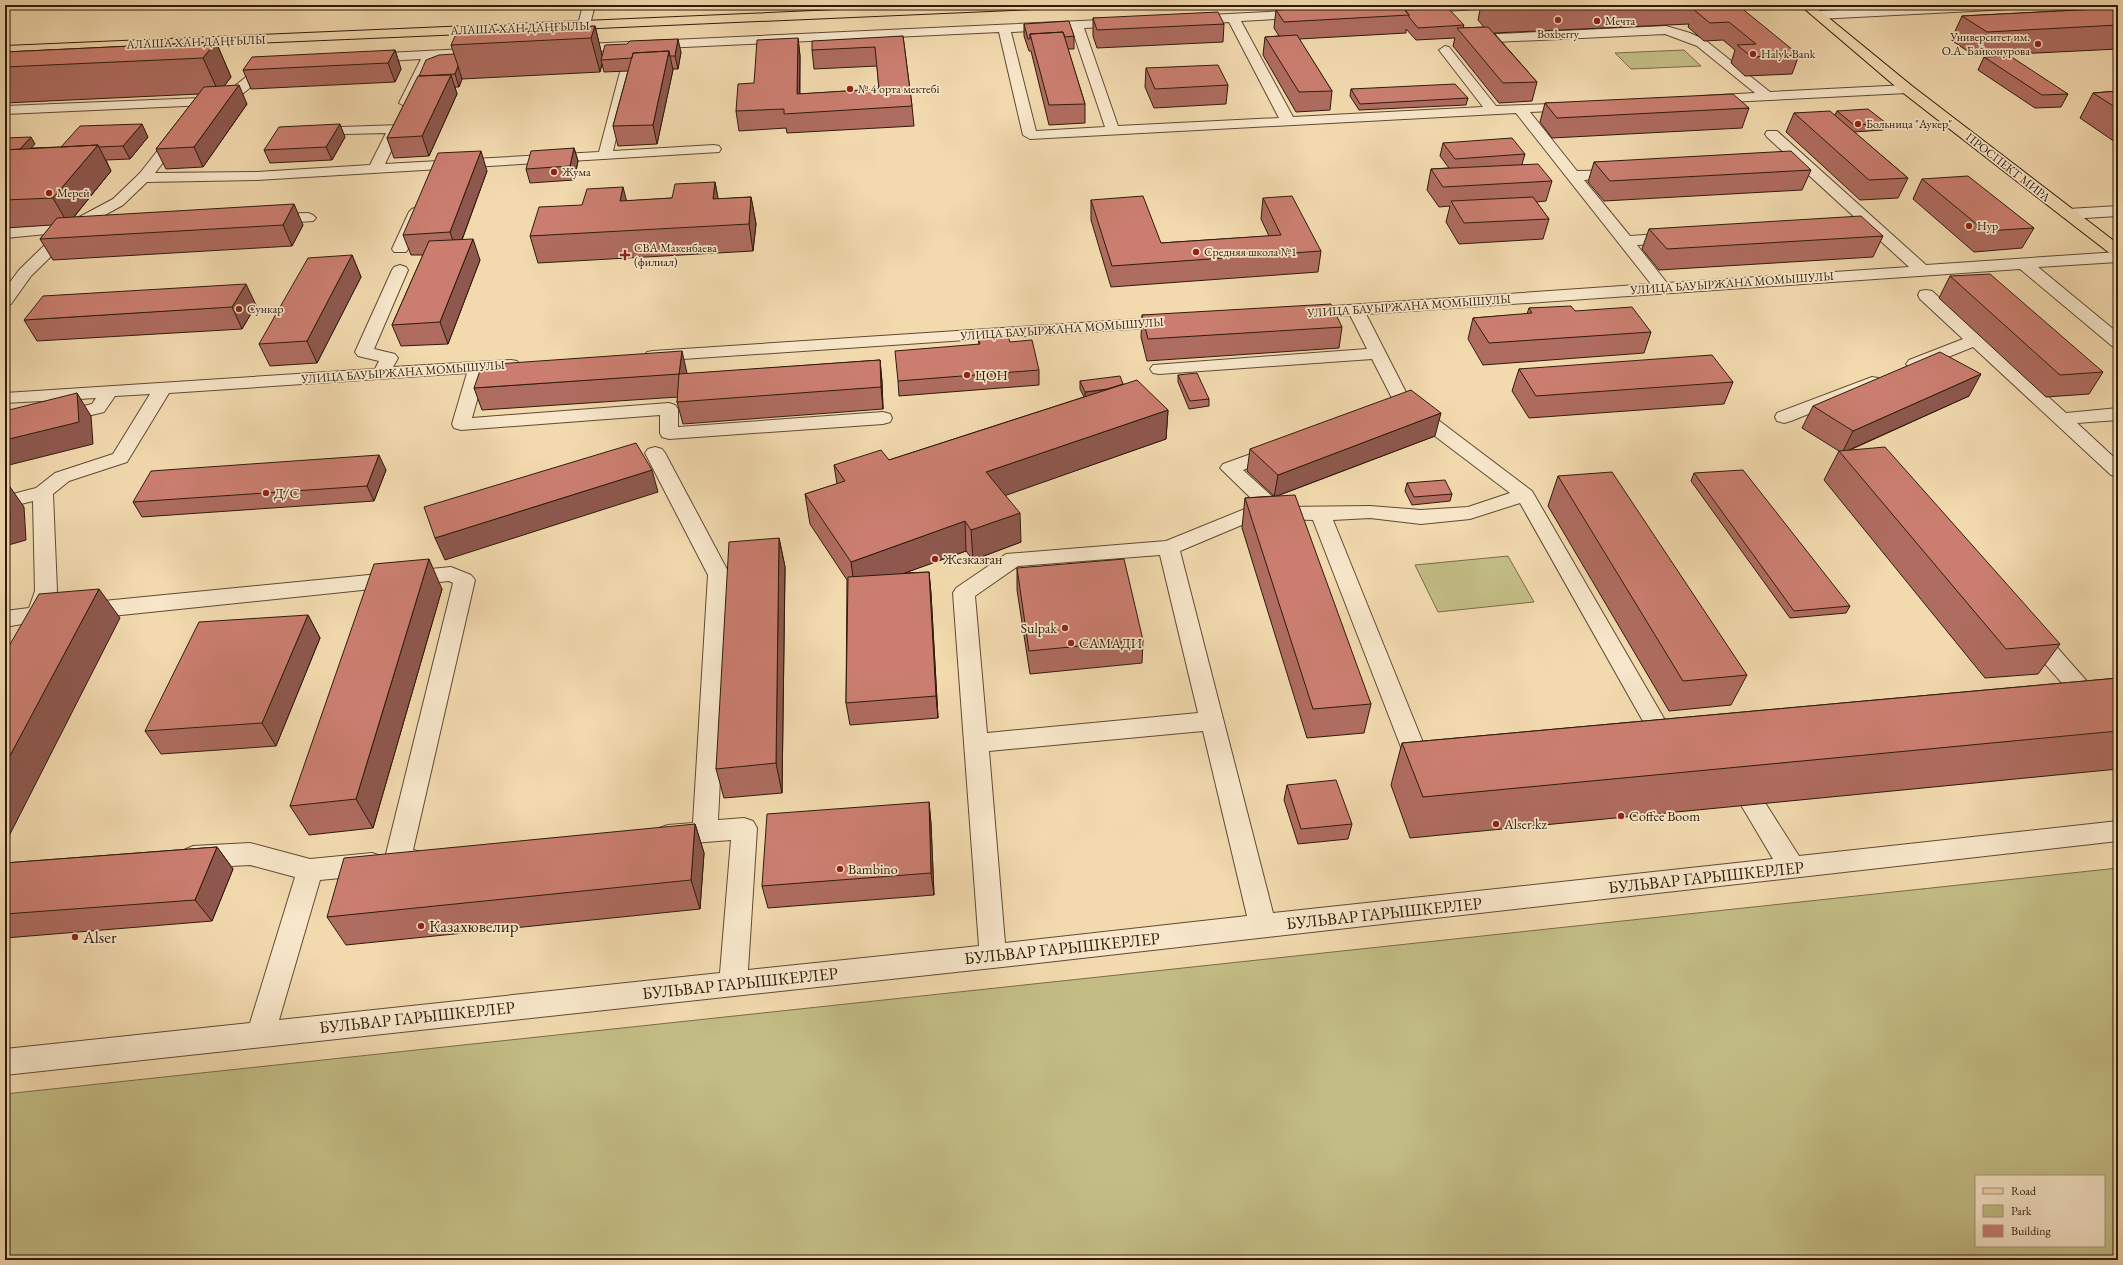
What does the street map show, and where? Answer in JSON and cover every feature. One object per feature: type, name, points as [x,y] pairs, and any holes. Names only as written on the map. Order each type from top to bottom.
[{"type":"main road","name":"АЛАША ХАН ДАҢҒЫЛЫ","points":[[5,38],[588,9],[768,5]]},
{"type":"main road","name":"АЛАША ХАН ДАҢҒЫЛЫ","points":[[5,50],[1035,5]]},
{"type":"main road","name":"ПРОСПЕКТ МИРА","points":[[1806,5],[1907,89],[2118,252]]},
{"type":"street","points":[[1364,11],[1479,5]]},
{"type":"street","points":[[1818,15],[2010,5]]},
{"type":"street","points":[[2103,5],[2118,6]]},
{"type":"street","points":[[1442,7],[1453,18]]},
{"type":"street","points":[[578,48],[588,9]]},
{"type":"street","points":[[1178,20],[1233,18],[1266,10],[1317,14]]},
{"type":"street","points":[[1233,18],[1288,122]]},
{"type":"street","points":[[554,49],[1139,22]]},
{"type":"street","points":[[1077,25],[1113,131]]},
{"type":"street","points":[[1004,28],[1030,135],[1584,106]]},
{"type":"street","points":[[1464,28],[1474,39],[1666,30],[1686,36],[1701,43],[1767,96]]},
{"type":"street","points":[[1445,50],[1494,111]]},
{"type":"street","points":[[358,58],[499,52]]},
{"type":"street","points":[[375,169],[429,55]]},
{"type":"street","points":[[5,110],[202,102],[236,92],[273,62],[280,62]]},
{"type":"street","points":[[605,155],[626,72]]},
{"type":"street","points":[[1695,100],[1907,89]]},
{"type":"street","points":[[193,114],[202,102]]},
{"type":"street","points":[[1520,109],[1662,287]]},
{"type":"street","points":[[5,300],[25,273],[71,228],[118,202],[144,178],[183,127]]},
{"type":"street","points":[[301,133],[395,128]]},
{"type":"street","points":[[1772,134],[1923,271]]},
{"type":"street","points":[[144,178],[258,176],[714,149]]},
{"type":"street","points":[[258,176],[266,163]]},
{"type":"street","points":[[1788,164],[1803,163]]},
{"type":"street","points":[[431,179],[437,165]]},
{"type":"street","points":[[1574,176],[1637,172]]},
{"type":"street","points":[[400,250],[422,200]]},
{"type":"street","points":[[2068,214],[2118,211]]},
{"type":"street","points":[[252,220],[308,218]]},
{"type":"street","points":[[1848,227],[1872,225]]},
{"type":"street","points":[[5,232],[102,226]]},
{"type":"street","points":[[1626,241],[1689,237]]},
{"type":"street","name":"УЛИЦА БАУЫРЖАНА МОМЫШУЛЫ","points":[[1292,314],[1662,287],[2118,257]]},
{"type":"street","points":[[2024,264],[2118,342]]},
{"type":"street","points":[[381,374],[390,358],[364,352],[400,270]]},
{"type":"street","points":[[5,275],[25,273]]},
{"type":"street","points":[[1926,296],[2118,471]]},
{"type":"street","points":[[1356,310],[1379,352],[1404,404],[1525,495],[1661,733]]},
{"type":"street","name":"УЛИЦА БАУЫРЖАНА МОМЫШУЛЫ","points":[[636,357],[1190,321]]},
{"type":"street","points":[[1784,417],[1975,340]]},
{"type":"street","points":[[1159,369],[1379,352]]},
{"type":"street","name":"УЛИЦА БАУЫРЖАНА МОМЫШУЛЫ","points":[[5,398],[525,364]]},
{"type":"street","points":[[477,368],[460,424],[669,409],[669,432],[673,447],[647,455],[719,575],[705,832]]},
{"type":"street","points":[[5,502],[44,492],[62,477],[120,458],[163,387]]},
{"type":"street","points":[[5,430],[98,408],[110,390]]},
{"type":"street","points":[[1382,412],[1404,404]]},
{"type":"street","points":[[2062,419],[2118,414]]},
{"type":"street","points":[[669,432],[883,418]]},
{"type":"street","points":[[1295,444],[1230,468],[1279,513],[1320,514],[1370,512],[1421,517],[1470,513],[1525,495]]},
{"type":"street","points":[[32,626],[46,591],[44,492]]},
{"type":"street","points":[[993,956],[964,593],[1013,559],[1169,548],[1271,506]]},
{"type":"street","points":[[1320,514],[1416,755],[1455,751]]},
{"type":"street","points":[[1169,548],[1263,926]]},
{"type":"street","points":[[5,619],[32,626],[451,574],[460,577],[464,580],[397,862]]},
{"type":"street","points":[[2021,622],[2079,698]]},
{"type":"street","points":[[976,743],[1212,721]]},
{"type":"street","points":[[1637,735],[1684,730]]},
{"type":"street","points":[[1753,805],[1792,867]]},
{"type":"street","points":[[650,837],[744,828],[733,983]]},
{"type":"street","name":"БУЛЬВАР ГАРЫШКЕРЛЕР","points":[[5,1062],[993,956],[2118,831]]},
{"type":"street","points":[[172,858],[250,854],[310,870],[436,858]]},
{"type":"street","points":[[261,1034],[310,870]]},
{"type":"green space","points":[[1684,50],[1701,66],[1631,69],[1615,53]]},
{"type":"green space","points":[[1508,556],[1534,602],[1438,612],[1415,565]]},
{"type":"green space","points":[[2118,868],[2118,1259],[5,1260],[5,1094]]},
{"type":"building","points":[[1401,5],[1409,15],[1284,22],[1276,10]]},
{"type":"building","points":[[1739,6],[1799,55],[1752,57],[1737,45],[1756,44],[1729,22],[1710,23],[1693,9]]},
{"type":"building","points":[[1447,7],[1464,25],[1418,28],[1405,10]]},
{"type":"building","points":[[2118,8],[2118,25],[1987,32],[1962,16]]},
{"type":"building","points":[[1218,12],[1224,24],[1097,30],[1093,18]]},
{"type":"building","points":[[1069,21],[1074,36],[1065,37],[1063,32],[1030,34],[1030,39],[1028,39],[1024,24]]},
{"type":"building","points":[[595,26],[591,38],[451,45],[457,32]]},
{"type":"building","points":[[1488,27],[1537,82],[1503,83],[1457,28]]},
{"type":"building","points":[[1063,32],[1085,104],[1049,105],[1030,34]]},
{"type":"building","points":[[1297,35],[1332,91],[1299,92],[1265,37]]},
{"type":"building","points":[[903,36],[912,106],[784,114],[784,109],[736,111],[738,84],[754,83],[757,40],[798,38],[797,94],[879,89],[875,47],[812,50],[812,41]]},
{"type":"building","points":[[678,39],[675,56],[670,56],[669,51],[633,53],[632,58],[601,60],[605,45],[627,44],[630,41]]},
{"type":"building","points":[[216,42],[203,58],[5,67],[5,52]]},
{"type":"building","points":[[395,50],[388,63],[243,70],[252,57]]},
{"type":"building","points":[[669,51],[653,125],[613,126],[633,53]]},
{"type":"building","points":[[454,54],[458,66],[455,74],[419,76],[426,60],[439,55]]},
{"type":"building","points":[[2010,56],[2068,94],[2042,95],[1984,57]]},
{"type":"building","points":[[1218,65],[1228,85],[1155,89],[1146,68]]},
{"type":"building","points":[[451,75],[422,136],[387,138],[418,76]]},
{"type":"building","points":[[1455,84],[1468,98],[1360,104],[1351,89]]},
{"type":"building","points":[[239,85],[194,147],[156,149],[204,87]]},
{"type":"building","points":[[2118,91],[2118,109],[2093,93]]},
{"type":"building","points":[[1733,94],[1749,108],[1557,118],[1545,103]]},
{"type":"building","points":[[1868,109],[1886,123],[1854,125],[1837,111]]},
{"type":"building","points":[[1830,111],[1908,178],[1869,180],[1794,113]]},
{"type":"building","points":[[142,124],[123,146],[99,147],[98,145],[61,147],[80,126]]},
{"type":"building","points":[[340,124],[326,147],[264,150],[279,127]]},
{"type":"building","points":[[31,137],[20,149],[5,150],[5,138]]},
{"type":"building","points":[[1512,138],[1525,154],[1455,159],[1443,143]]},
{"type":"building","points":[[98,145],[53,198],[5,200],[5,150]]},
{"type":"building","points":[[574,148],[570,166],[526,169],[531,151]]},
{"type":"building","points":[[481,151],[450,232],[403,235],[438,153]]},
{"type":"building","points":[[1791,151],[1811,170],[1610,181],[1594,162]]},
{"type":"building","points":[[1538,164],[1552,181],[1443,187],[1431,169]]},
{"type":"building","points":[[1968,176],[2034,228],[1985,231],[1922,179]]},
{"type":"building","points":[[715,182],[713,199],[751,197],[749,224],[530,236],[539,207],[582,205],[587,189],[623,187],[620,201],[672,198],[675,184]]},
{"type":"building","points":[[1143,196],[1161,243],[1281,235],[1263,198],[1292,196],[1321,251],[1112,266],[1091,200]]},
{"type":"building","points":[[1533,197],[1549,219],[1464,223],[1451,201]]},
{"type":"building","points":[[294,204],[283,225],[40,239],[57,218]]},
{"type":"building","points":[[1861,216],[1883,236],[1667,249],[1649,229]]},
{"type":"building","points":[[473,239],[440,322],[392,325],[429,241]]},
{"type":"building","points":[[352,255],[307,341],[259,344],[308,258]]},
{"type":"building","points":[[1990,274],[2103,372],[2060,375],[1950,276]]},
{"type":"building","points":[[246,284],[232,307],[24,320],[43,296]]},
{"type":"building","points":[[1331,304],[1342,327],[1148,339],[1142,315]]},
{"type":"building","points":[[1571,306],[1575,311],[1632,307],[1651,332],[1489,343],[1473,318],[1532,313],[1529,308]]},
{"type":"building","points":[[1008,336],[1010,342],[1032,340],[1039,370],[898,381],[895,351],[980,344],[978,338]]},
{"type":"building","points":[[682,351],[679,374],[474,388],[482,365]]},
{"type":"building","points":[[1940,352],[1981,374],[1853,431],[1813,406]]},
{"type":"building","points":[[1712,355],[1733,382],[1536,396],[1519,369]]},
{"type":"building","points":[[880,360],[881,387],[677,402],[679,374]]},
{"type":"building","points":[[1197,373],[1209,399],[1190,401],[1178,375]]},
{"type":"building","points":[[1120,376],[1123,384],[1107,389],[1085,392],[1080,381]]},
{"type":"building","points":[[1137,380],[1168,410],[986,472],[1020,513],[971,530],[965,521],[851,562],[805,494],[845,481],[834,465],[881,450],[889,460]]},
{"type":"building","points":[[1411,390],[1441,413],[1278,475],[1250,449]]},
{"type":"building","points":[[77,393],[79,422],[5,440],[5,411]]},
{"type":"building","points":[[636,443],[652,470],[435,538],[424,507]]},
{"type":"building","points":[[1885,447],[2060,644],[2006,649],[1839,451]]},
{"type":"building","points":[[379,455],[367,486],[133,502],[151,471]]},
{"type":"building","points":[[1743,470],[1850,606],[1794,611],[1694,473]]},
{"type":"building","points":[[1612,472],[1747,675],[1683,681],[1558,476]]},
{"type":"building","points":[[1445,480],[1452,494],[1414,497],[1407,483]]},
{"type":"building","points":[[8,484],[10,518],[5,519],[5,485]]},
{"type":"building","points":[[1295,495],[1371,704],[1313,709],[1245,498]]},
{"type":"building","points":[[779,538],[776,763],[716,769],[729,542]]},
{"type":"building","points":[[429,559],[356,799],[290,806],[374,564]]},
{"type":"building","points":[[1124,559],[1143,640],[1029,651],[1017,568]]},
{"type":"building","points":[[929,572],[936,696],[846,703],[848,577]]},
{"type":"building","points":[[99,589],[5,765],[5,653],[39,594]]},
{"type":"building","points":[[308,615],[262,723],[145,731],[199,622]]},
{"type":"building","points":[[2118,678],[2118,731],[1423,797],[1402,743]]},
{"type":"building","points":[[1336,780],[1352,824],[1301,829],[1287,785]]},
{"type":"building","points":[[929,802],[931,873],[762,886],[767,814]]},
{"type":"building","points":[[695,824],[691,880],[327,917],[344,858]]},
{"type":"building","points":[[217,847],[195,900],[5,914],[5,863]]},
{"type":"place","name":"Boxberry","points":[[1558,20]]},
{"type":"place","name":"Мечта","points":[[1597,21]]},
{"type":"place","name":"Университет им. О.А. Байконурова","points":[[2038,44]]},
{"type":"place","name":"Halyk Bank","points":[[1753,54]]},
{"type":"place","name":"№ 4 орта мектебі","points":[[850,89]]},
{"type":"place","name":"Больница \"Аукер\"","points":[[1858,124]]},
{"type":"place","name":"Жума","points":[[554,172]]},
{"type":"place","name":"Мерей","points":[[49,193]]},
{"type":"place","name":"Нур","points":[[1969,226]]},
{"type":"place","name":"Средняя школа №1","points":[[1196,252]]},
{"type":"place","name":"СВА Макенбаева (филиал)","points":[[625,255]]},
{"type":"place","name":"Сункар","points":[[239,309]]},
{"type":"place","name":"ЦОН","points":[[967,375]]},
{"type":"place","name":"Д/С","points":[[266,493]]},
{"type":"place","name":"Жезказган","points":[[935,559]]},
{"type":"place","name":"Sulpak","points":[[1065,628]]},
{"type":"place","name":"САМАДИ","points":[[1071,643]]},
{"type":"place","name":"Coffee Boom","points":[[1621,816]]},
{"type":"place","name":"Alser.kz","points":[[1496,824]]},
{"type":"place","name":"Bambino","points":[[840,869]]},
{"type":"place","name":"Казахювелир","points":[[421,926]]},
{"type":"place","name":"Alser","points":[[75,937]]}]
